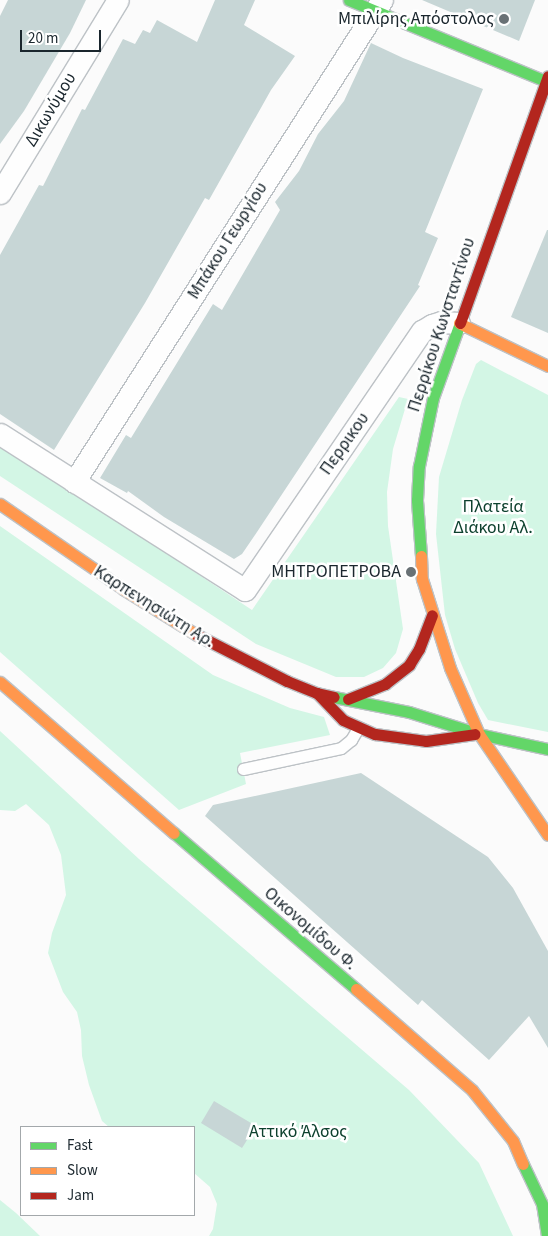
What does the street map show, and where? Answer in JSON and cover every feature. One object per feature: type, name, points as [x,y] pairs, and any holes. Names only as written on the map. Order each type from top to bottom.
[{"type":"street","name":"Δικωνύμου","points":[[0,194],[118,0]]},
{"type":"street","points":[[349,0],[375,4],[547,80]]},
{"type":"street","name":"Μπάκου Γεωργίου","points":[[74,482],[375,4]]},
{"type":"street","name":"Περρίκου Κωνσταντίνου","points":[[547,80],[433,398],[419,466],[417,500],[422,579],[450,668],[479,734],[548,835]]},
{"type":"street","name":"Περρικου","points":[[74,482],[245,590],[422,331],[432,324],[441,322],[459,323]]},
{"type":"street","points":[[459,323],[548,366]]},
{"type":"street","points":[[0,434],[74,482]]},
{"type":"street","name":"Καρπενησιώτη Αρ.","points":[[0,504],[123,589],[210,643],[262,670],[317,693],[409,712],[479,734],[548,749]]},
{"type":"street","points":[[348,700],[385,684],[409,664],[419,649],[432,615]]},
{"type":"street","name":"Οικονομίδου Φ.","points":[[0,683],[472,1090],[513,1142],[542,1204],[547,1236]]},
{"type":"street","name":"Καρπενησιώτη Αρ.","points":[[317,693],[343,720],[374,734],[426,742],[479,734]]},
{"type":"lane","points":[[244,769],[341,748],[351,740],[358,728]]},
{"type":"green space","name":"Πλατεία Διάκου Αλ.","points":[[481,360],[548,395],[548,732],[488,720],[478,703],[455,649],[445,615],[436,534],[439,477],[462,400],[476,364]]},
{"type":"green space","points":[[399,397],[408,399],[393,449],[387,492],[388,526],[403,629],[396,653],[383,668],[364,677],[336,677],[256,644],[0,476],[0,443],[252,610]]},
{"type":"green space","points":[[0,526],[213,675],[290,708],[324,717],[330,735],[240,753],[246,784],[179,810],[0,652]]},
{"type":"green space","name":"Αττικό Άλσος","points":[[0,731],[139,859],[409,1090],[479,1163],[513,1236],[209,1236],[213,1229],[217,1204],[210,1187],[195,1174],[195,1126],[108,1126],[102,1121],[89,1085],[82,1056],[81,1030],[77,1012],[63,992],[48,953],[52,933],[66,895],[61,855],[49,825],[26,804],[15,811],[0,810]]},
{"type":"green space","points":[[0,1200],[16,1213],[40,1236],[0,1236]]},
{"type":"building","points":[[8,0],[86,0],[70,33],[24,111],[0,144],[0,16]]},
{"type":"building","points":[[215,0],[255,0],[244,25],[295,56],[271,90],[209,200],[205,198],[145,303],[54,450],[0,414],[0,255],[39,185],[43,186],[82,109],[85,110],[123,39],[135,44],[143,30],[150,33],[157,20],[197,42]]},
{"type":"building","points":[[422,0],[535,0],[519,41]]},
{"type":"building","points":[[371,43],[403,58],[483,89],[425,232],[438,238],[418,285],[420,286],[257,532],[242,554],[234,559],[164,517],[128,491],[127,493],[100,478],[126,435],[131,438],[213,304],[222,310],[280,210],[275,202],[299,171],[318,134],[344,101]]},
{"type":"building","points":[[548,230],[548,333],[511,317]]},
{"type":"building","points":[[361,773],[488,857],[513,888],[548,951],[548,1048],[529,1016],[489,1060],[422,1000],[418,1005],[205,816],[213,805]]},
{"type":"building","points":[[214,1101],[256,1126],[242,1148],[201,1123]]},
{"type":"traffic: fast","points":[[349,0],[548,82]]},
{"type":"traffic: fast","points":[[421,556],[417,500],[419,466],[433,398],[460,323]]},
{"type":"traffic: fast","points":[[334,697],[409,712],[479,734],[548,749]]},
{"type":"traffic: fast","points":[[174,833],[356,989]]},
{"type":"traffic: fast","points":[[523,1164],[542,1204],[547,1236]]},
{"type":"traffic: slow","points":[[459,323],[548,366]]},
{"type":"traffic: slow","points":[[0,504],[123,589],[197,635]]},
{"type":"traffic: slow","points":[[421,556],[422,579],[450,668],[479,734],[548,835]]},
{"type":"traffic: slow","points":[[0,682],[174,833]]},
{"type":"traffic: slow","points":[[356,989],[472,1090],[513,1141],[523,1164]]},
{"type":"traffic: jam","points":[[460,323],[548,76]]},
{"type":"traffic: jam","points":[[348,699],[385,684],[409,665],[419,649],[432,615]]},
{"type":"traffic: jam","points":[[197,635],[287,681],[317,693],[334,697]]},
{"type":"traffic: jam","points":[[317,693],[343,720],[375,734],[426,741],[475,734]]},
{"type":"place","name":"Μπιλίρης Απόστολος","points":[[504,19]]},
{"type":"place","name":"ΜΗΤΡΟΠΕΤΡΟΒΑ","points":[[411,572]]}]
